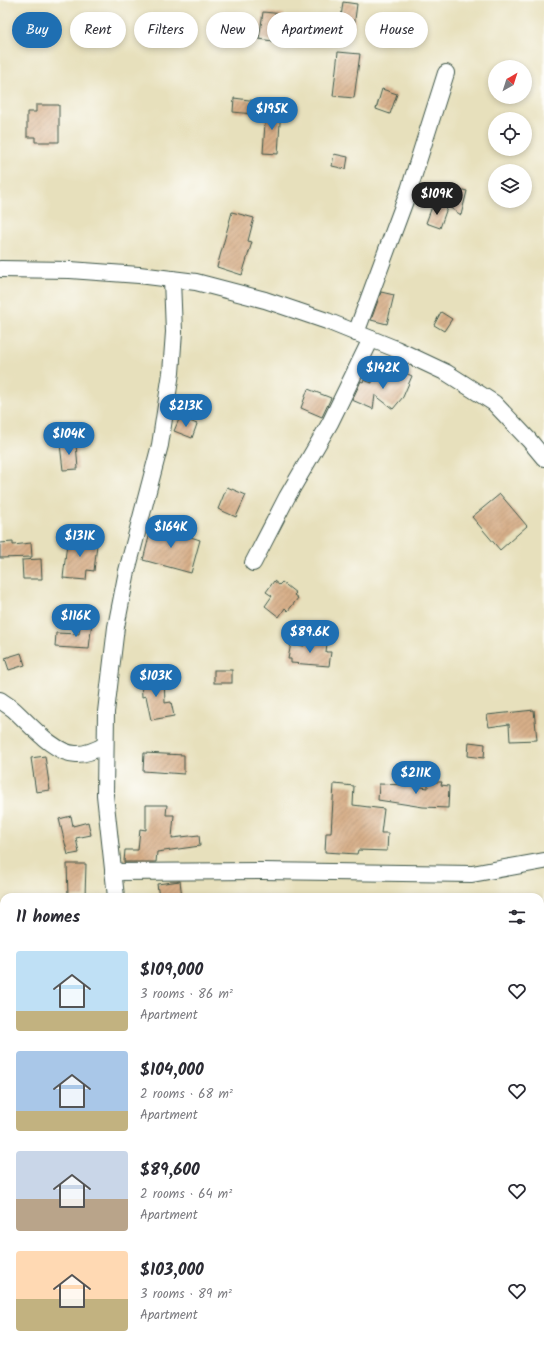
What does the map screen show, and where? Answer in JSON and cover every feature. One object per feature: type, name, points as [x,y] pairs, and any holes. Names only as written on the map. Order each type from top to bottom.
[{"type":"street","points":[[253,564],[298,477],[330,422],[364,336],[446,73]]},
{"type":"street","points":[[0,269],[70,270],[139,275],[196,282],[265,300],[327,321],[447,373],[494,403],[544,458]]},
{"type":"street","points":[[116,893],[105,795],[106,712],[116,627],[127,571],[160,445],[171,373],[174,332],[172,279]]},
{"type":"street","points":[[0,700],[12,708],[58,749],[75,755],[91,752],[105,745]]},
{"type":"street","points":[[114,872],[262,871],[472,874],[544,861]]},
{"type":"building","points":[[343,2],[357,4],[356,12],[342,12]]},
{"type":"building","points":[[263,12],[267,12],[267,40],[259,39]]},
{"type":"building","points":[[338,52],[360,54],[354,98],[333,96]]},
{"type":"building","points":[[382,89],[397,94],[390,114],[376,109]]},
{"type":"building","points":[[234,98],[264,102],[263,115],[233,112]]},
{"type":"building","points":[[36,105],[59,105],[59,142],[35,142],[35,137],[27,137],[27,112],[36,112]]},
{"type":"building","points":[[281,107],[278,154],[263,153],[266,108]]},
{"type":"building","points":[[334,154],[348,157],[346,169],[332,166]]},
{"type":"building","points":[[451,187],[467,191],[461,215],[446,205]]},
{"type":"building","points":[[433,204],[447,208],[440,228],[426,223]]},
{"type":"building","points":[[232,212],[254,218],[248,241],[252,242],[242,275],[217,267]]},
{"type":"building","points":[[381,292],[394,295],[387,324],[371,320]]},
{"type":"building","points":[[441,312],[452,319],[444,331],[434,325]]},
{"type":"building","points":[[399,370],[412,376],[403,397],[393,409],[375,395],[373,409],[352,400],[361,381],[363,382],[364,380],[372,383],[373,375],[397,377]]},
{"type":"building","points":[[308,389],[331,398],[322,417],[301,408]]},
{"type":"building","points":[[180,417],[197,424],[192,438],[174,431]]},
{"type":"building","points":[[76,443],[78,469],[63,470],[60,444]]},
{"type":"building","points":[[227,487],[246,495],[236,517],[218,509]]},
{"type":"building","points":[[500,494],[527,526],[500,550],[472,517]]},
{"type":"building","points":[[152,525],[200,540],[191,573],[143,560]]},
{"type":"building","points":[[98,536],[94,571],[87,570],[86,580],[63,578],[67,543],[77,544],[76,540]]},
{"type":"building","points":[[13,542],[13,545],[31,543],[32,557],[0,558],[0,543]]},
{"type":"building","points":[[41,559],[42,579],[23,579],[22,560]]},
{"type":"building","points":[[274,581],[279,585],[282,582],[296,593],[294,595],[298,598],[288,611],[285,608],[279,617],[265,606],[272,596],[266,592]]},
{"type":"building","points":[[92,621],[89,649],[55,647],[56,633],[79,634],[80,624]]},
{"type":"building","points":[[305,641],[327,643],[326,652],[331,652],[329,666],[291,663],[291,659],[288,659],[291,643],[304,646]]},
{"type":"building","points":[[21,653],[25,665],[9,670],[5,658]]},
{"type":"building","points":[[214,670],[232,670],[232,683],[214,683]]},
{"type":"building","points":[[164,677],[165,703],[171,702],[174,716],[151,720],[146,696],[142,697],[141,678]]},
{"type":"building","points":[[534,710],[537,740],[510,741],[509,724],[489,727],[487,715]]},
{"type":"building","points":[[469,742],[485,744],[484,758],[468,756]]},
{"type":"building","points":[[144,753],[184,755],[184,774],[143,771]]},
{"type":"building","points":[[45,756],[50,790],[36,792],[31,758]]},
{"type":"building","points":[[428,782],[442,782],[441,785],[449,786],[448,808],[423,807],[378,800],[379,784],[408,785],[428,788]]},
{"type":"building","points":[[334,784],[354,786],[353,805],[384,809],[381,833],[388,833],[387,851],[358,850],[357,854],[325,852],[326,833],[331,833]]},
{"type":"building","points":[[146,805],[167,805],[166,815],[174,815],[172,838],[199,835],[200,846],[157,852],[156,862],[124,862],[125,850],[138,850],[140,829],[146,830]]},
{"type":"building","points":[[71,816],[73,826],[88,822],[91,835],[76,838],[79,853],[68,855],[59,819]]},
{"type":"building","points":[[67,864],[86,864],[85,893],[68,893]]},
{"type":"building","points":[[180,881],[182,893],[158,893],[157,884]]}]
